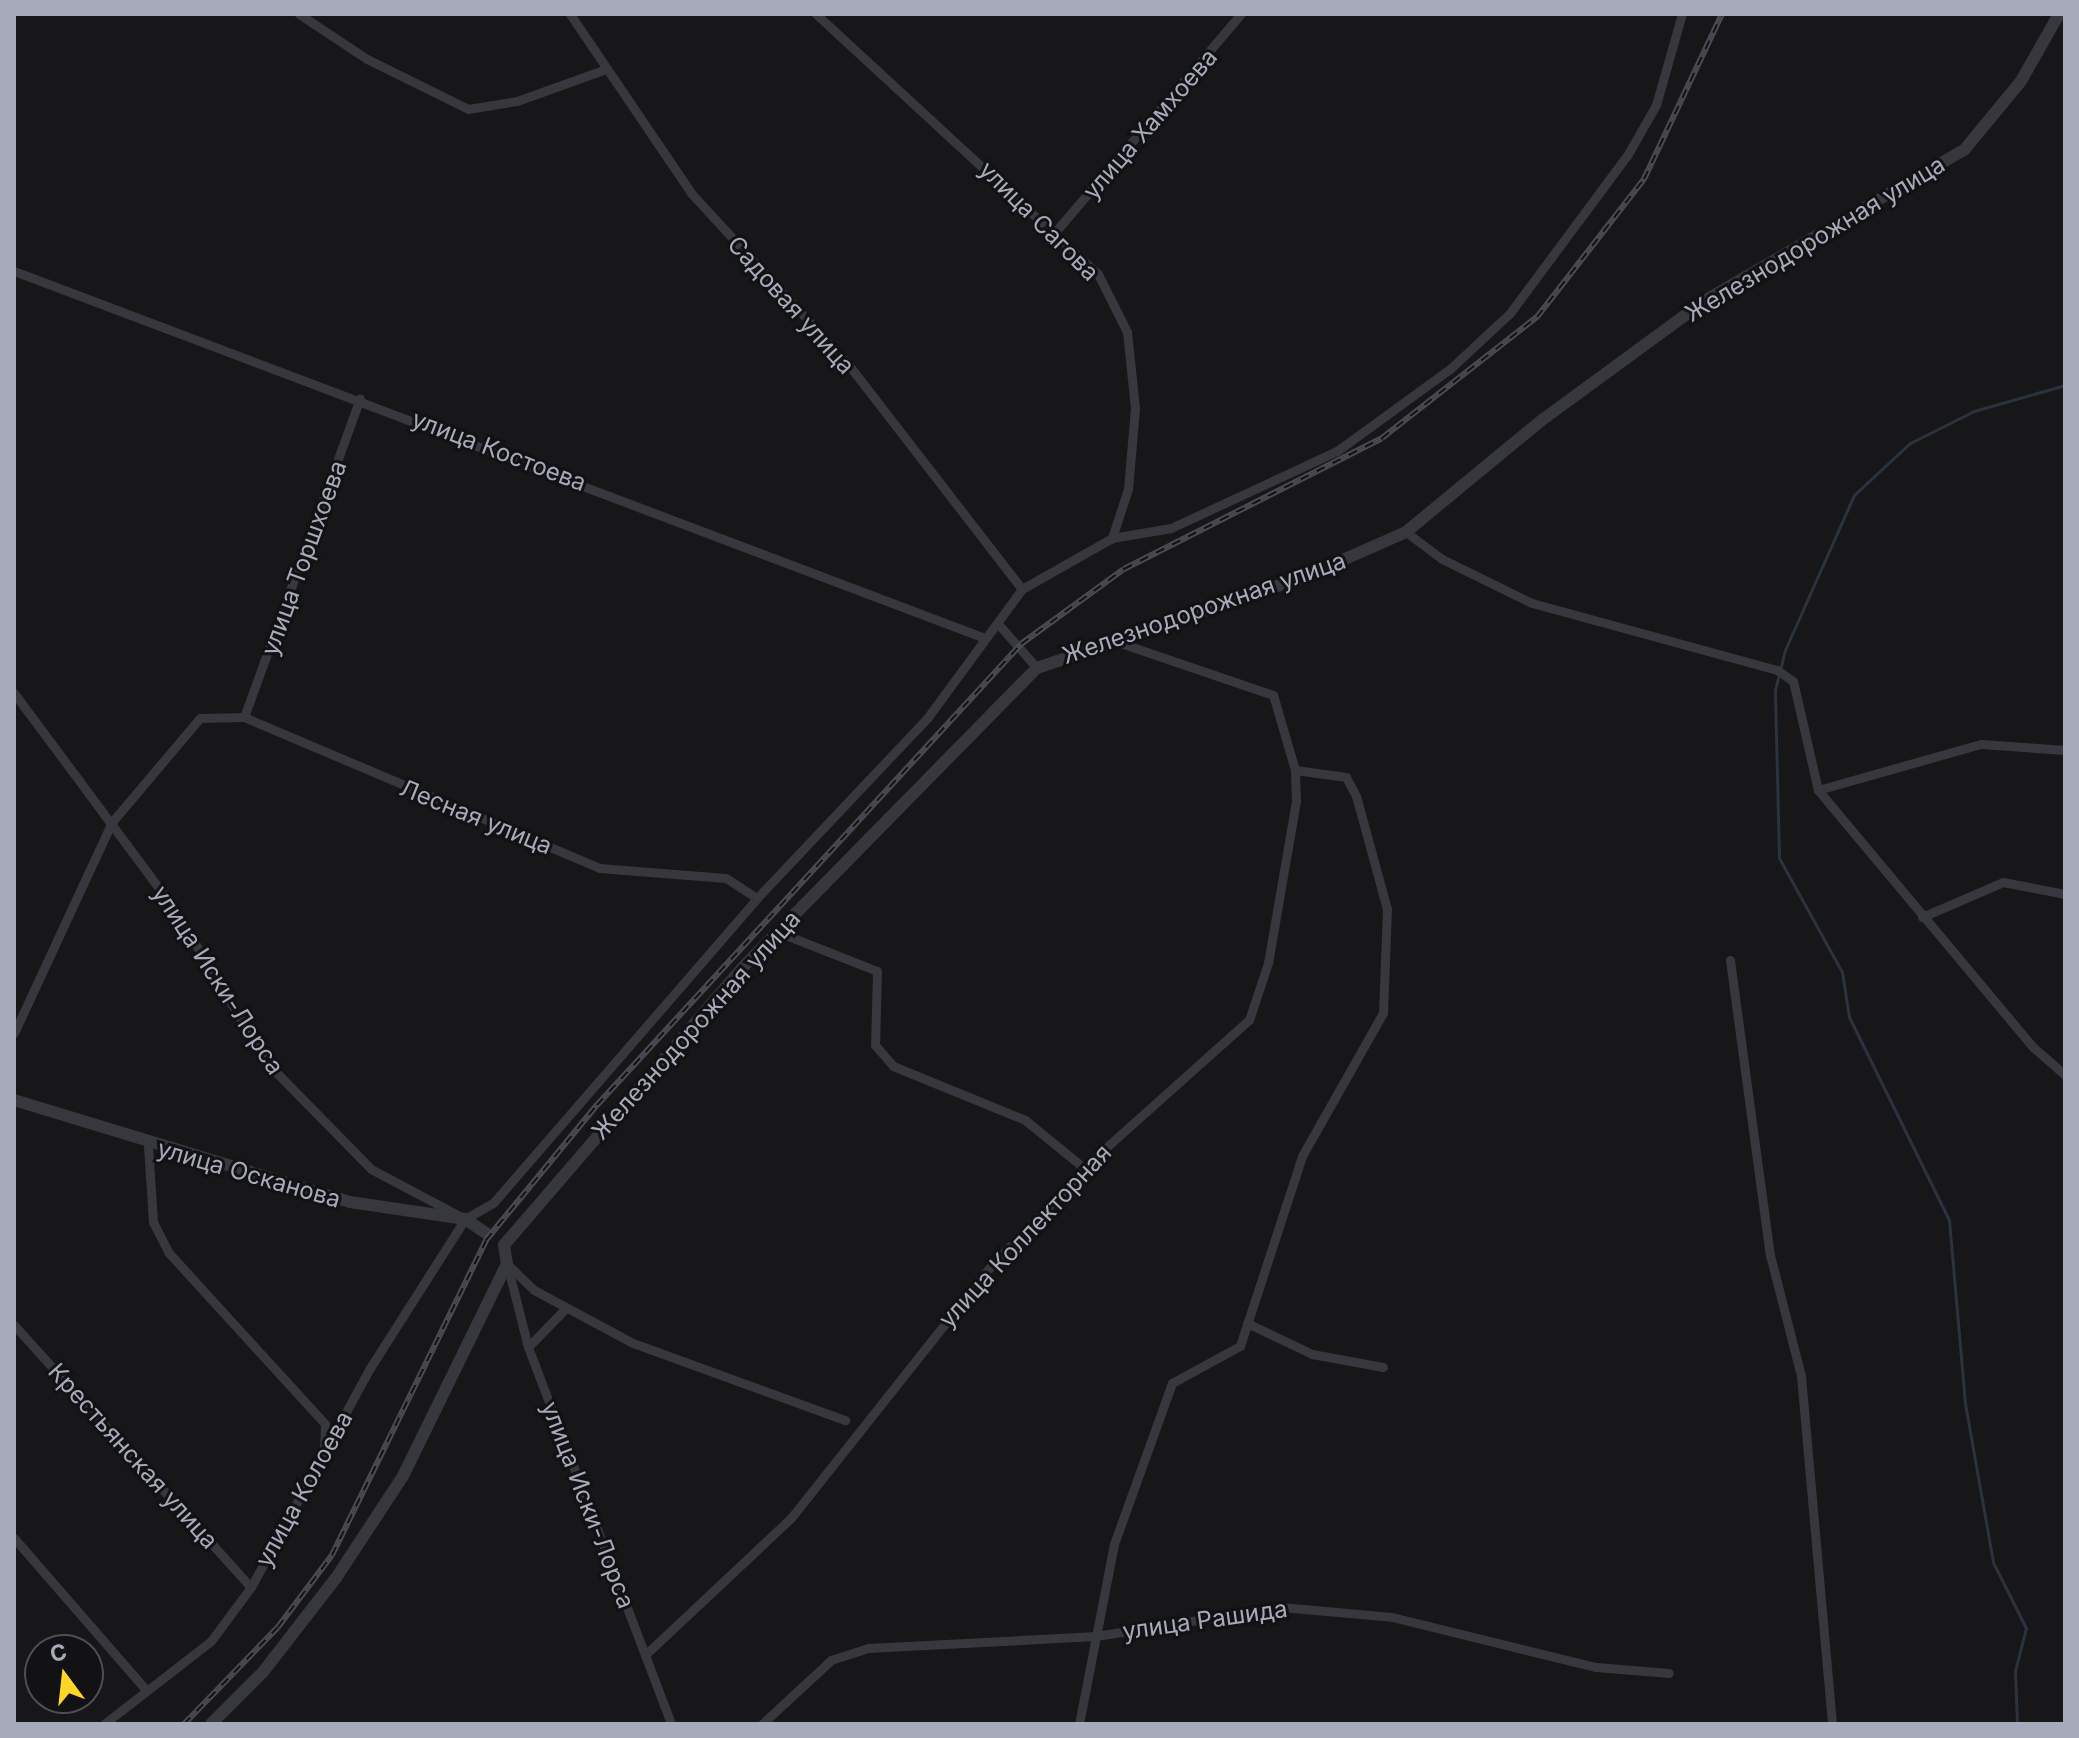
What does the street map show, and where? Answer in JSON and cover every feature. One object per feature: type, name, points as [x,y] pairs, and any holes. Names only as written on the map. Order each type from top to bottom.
[{"type":"street","points":[[299,14],[367,59],[468,109],[517,101],[603,70]]},
{"type":"street","name":"Садовая улица","points":[[570,14],[603,70],[691,193],[848,364],[1022,589]]},
{"type":"street","name":"улица Сагова","points":[[816,14],[1056,231],[1098,274],[1127,332],[1135,408],[1128,489],[1112,538]]},
{"type":"street","name":"улица Хамхоева","points":[[1056,231],[1241,14]]},
{"type":"street","points":[[465,1219],[494,1202],[757,898],[928,717],[982,637],[1000,626],[1022,589],[1112,538],[1171,528],[1337,451],[1450,369],[1510,313],[1628,154],[1656,105],[1682,14]]},
{"type":"street","name":"Железнодорожная улица","points":[[504,1245],[778,932],[1037,668],[1304,577],[1406,532],[1542,420],[1706,300],[1965,149],[2021,81],[2059,14]]},
{"type":"street","name":"улица Костоева","points":[[14,271],[360,398],[982,637]]},
{"type":"street","name":"улица Торшхоева","points":[[244,717],[360,398]]},
{"type":"street","points":[[1406,532],[1442,559],[1532,603],[1777,670],[1799,698],[1818,790],[1922,917],[2065,1075]]},
{"type":"street","points":[[1000,626],[1037,668]]},
{"type":"street","points":[[1079,1724],[1114,1544],[1172,1383],[1240,1346],[1302,1156],[1368,1048],[1388,984],[1387,909],[1356,796],[1346,777],[1295,770],[1273,695],[1117,642]]},
{"type":"street","name":"улица Иски-Лорса","points":[[14,693],[112,822],[267,1063],[316,1120],[371,1169],[465,1219]]},
{"type":"street","name":"Лесная улица","points":[[112,822],[200,718],[244,717],[599,868],[726,878],[757,898]]},
{"type":"street","points":[[1818,790],[1981,744],[2065,750]]},
{"type":"street","name":"улица Коллекторная","points":[[645,1655],[791,1518],[937,1329],[1084,1168],[1249,1020],[1268,963],[1295,770]]},
{"type":"street","points":[[14,1033],[112,822]]},
{"type":"street","points":[[1922,917],[2003,882],[2065,894]]},
{"type":"street","points":[[778,932],[877,971],[875,1045],[893,1066],[1025,1120],[1084,1168]]},
{"type":"street","points":[[1730,960],[1770,1255],[1801,1376],[1832,1724]]},
{"type":"street","name":"улица Осканова","points":[[14,1100],[148,1146],[350,1202],[465,1219],[504,1245]]},
{"type":"street","points":[[148,1146],[153,1222],[168,1252],[325,1424],[323,1454]]},
{"type":"street","name":"улица Колоева","points":[[104,1724],[211,1641],[251,1587],[323,1454],[465,1219]]},
{"type":"street","name":"улица Иски-Лорса","points":[[504,1245],[512,1296],[528,1347],[671,1721]]},
{"type":"street","points":[[211,1724],[263,1672],[395,1489],[507,1264],[565,1309],[633,1343],[845,1420]]},
{"type":"street","points":[[492,1294],[512,1296]]},
{"type":"street","points":[[528,1347],[565,1309]]},
{"type":"street","points":[[1247,1323],[1312,1354],[1383,1367]]},
{"type":"street","name":"Крестьянская улица","points":[[14,1325],[251,1587]]},
{"type":"street","points":[[14,1538],[146,1690]]},
{"type":"street","name":"улица Рашида","points":[[762,1724],[806,1678],[849,1653],[1096,1636],[1305,1606],[1392,1617],[1596,1667],[1669,1673]]},
{"type":"waterway","points":[[2017,1724],[2015,1671],[2026,1628],[1993,1562],[1965,1403],[1949,1220],[1849,1017],[1842,972],[1779,858],[1775,690],[1785,650],[1854,495],[1910,443],[1974,411],[2065,385]]},
{"type":"railway","points":[[184,1724],[278,1627],[332,1555],[486,1240],[597,1105],[1021,644],[1124,569],[1382,438],[1537,317],[1644,179],[1722,14]]}]
